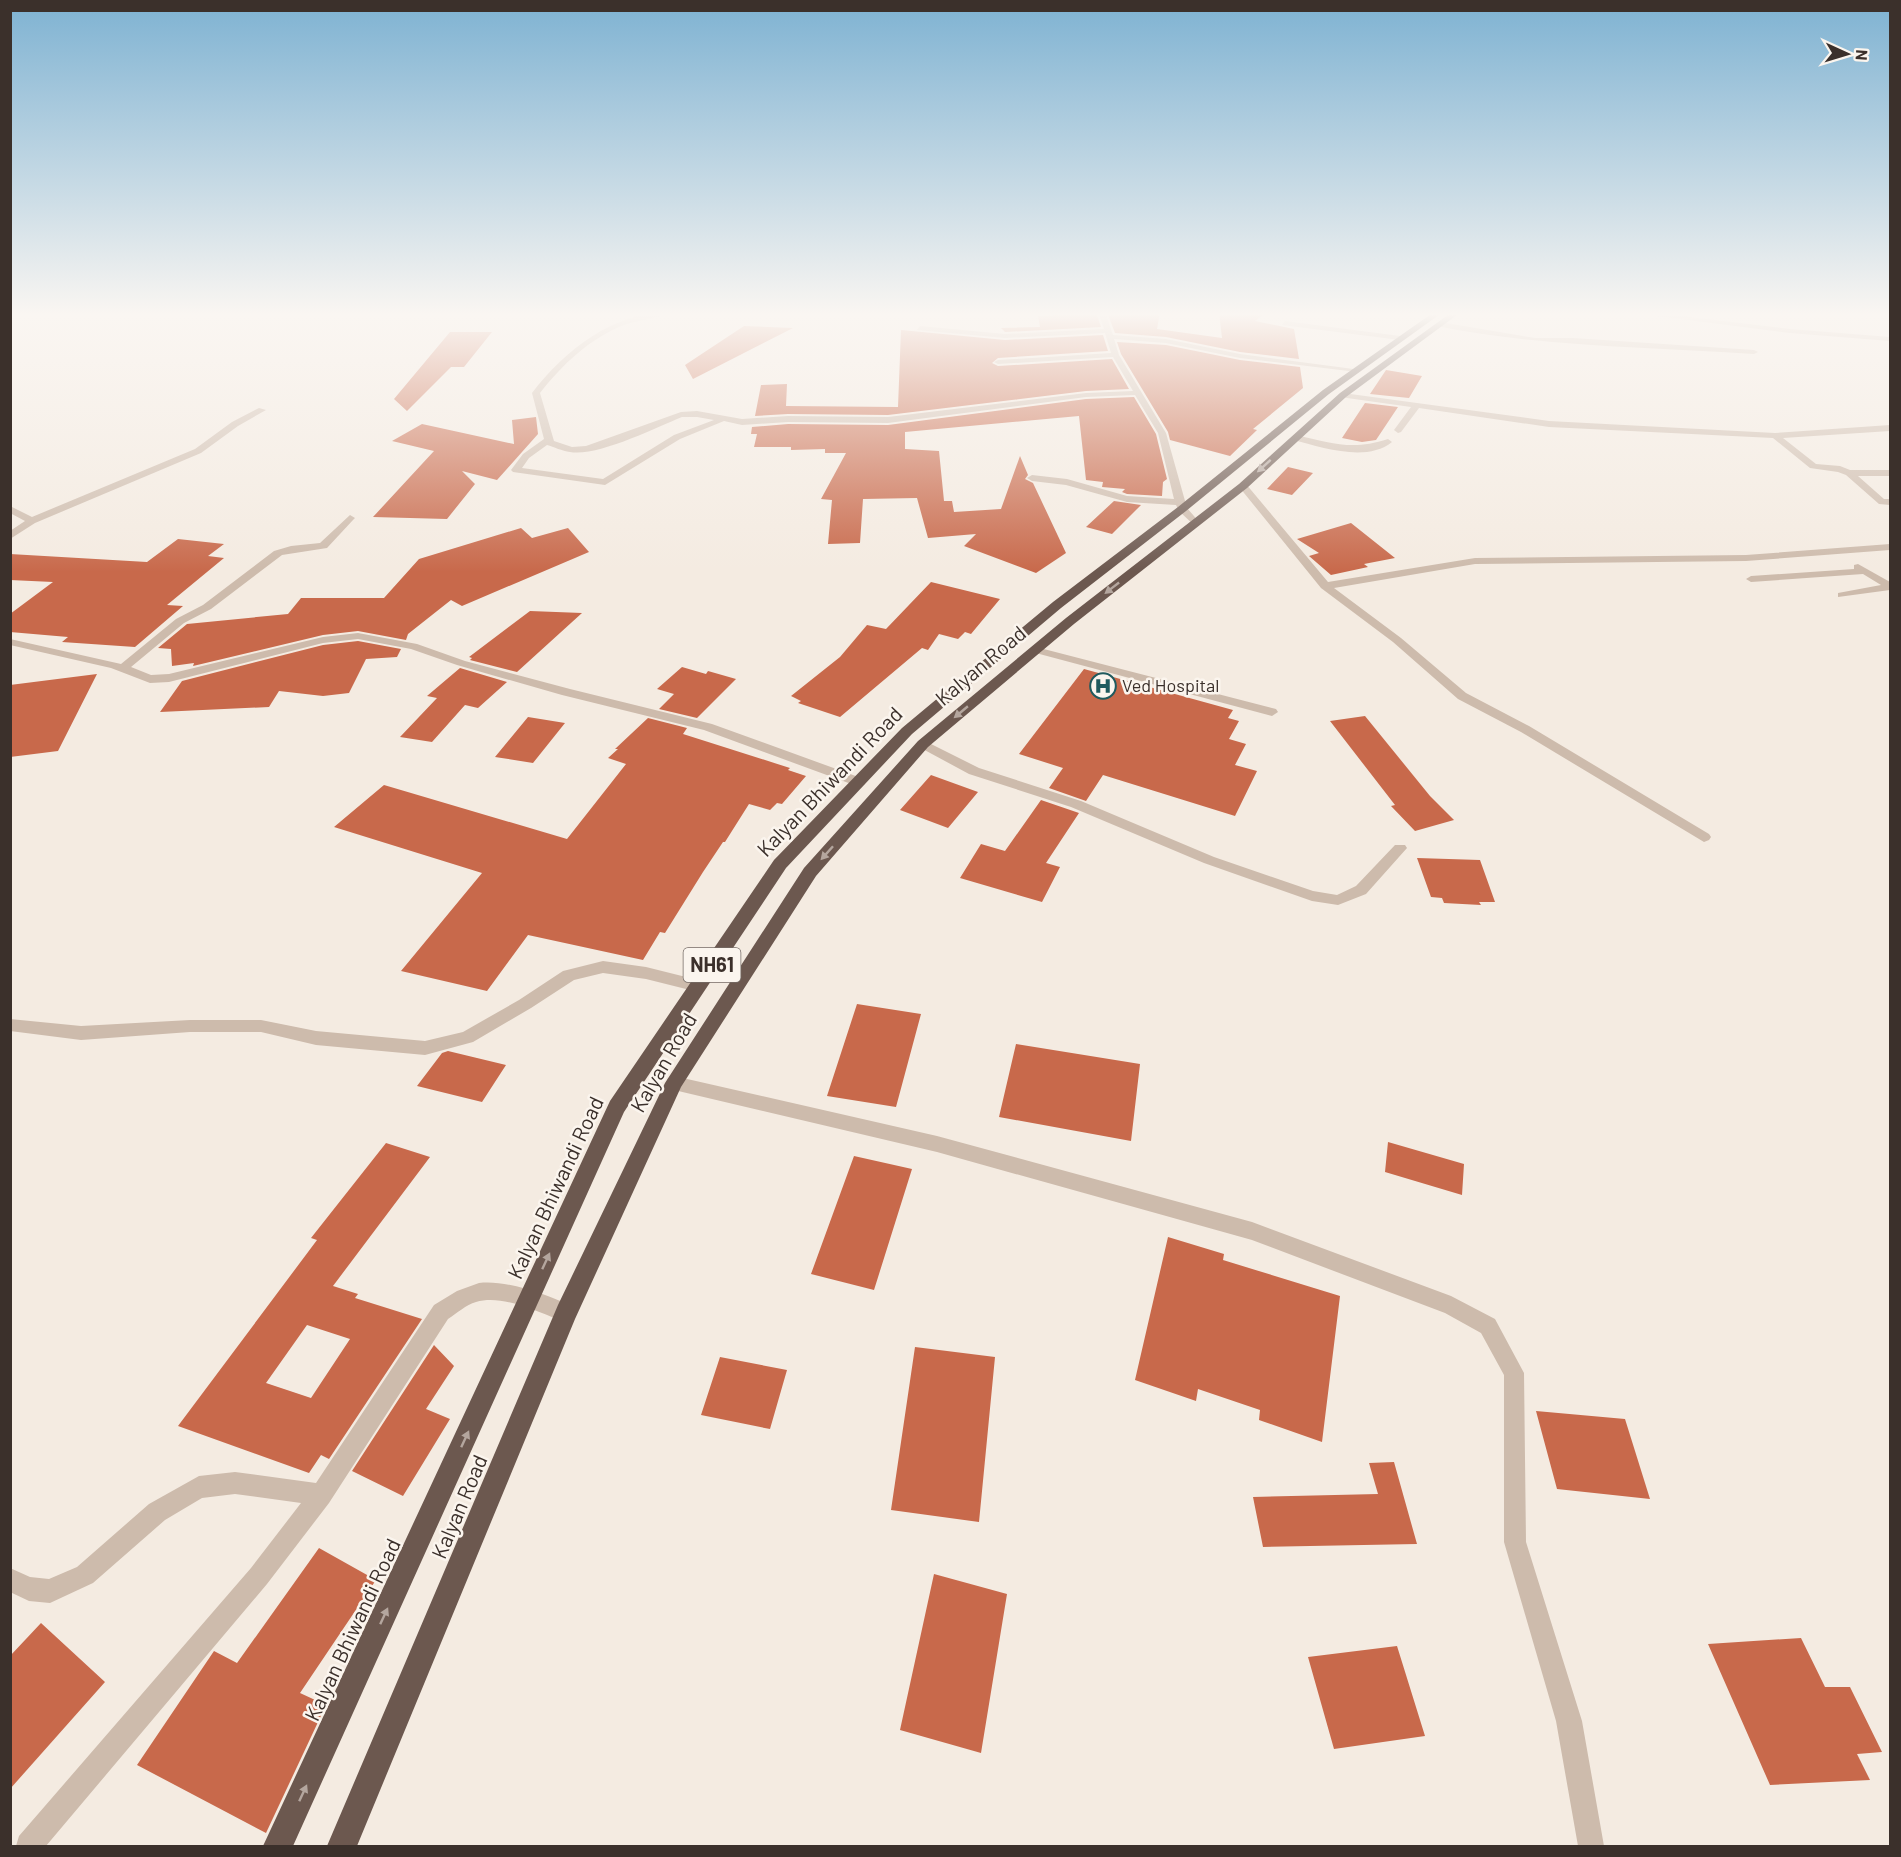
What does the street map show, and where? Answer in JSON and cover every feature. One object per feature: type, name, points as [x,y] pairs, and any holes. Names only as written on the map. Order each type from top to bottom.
[{"type":"highway","name":"Kalyan Bhiwandi Road","points":[[278,1846],[616,1107],[780,864],[916,724],[1057,605],[1186,511],[1318,399]]},
{"type":"highway","name":"Kalyan Road","points":[[342,1846],[566,1313],[674,1083],[810,872],[923,744],[1036,650],[1186,511],[1243,486],[1339,399]]},
{"type":"street","points":[[538,399],[550,444],[571,450],[603,445],[681,415],[697,414],[742,422],[788,419],[888,420],[1057,399]]},
{"type":"street","points":[[1032,478],[1067,482],[1127,499],[1186,511],[1162,433],[1141,399]]},
{"type":"street","points":[[1370,399],[1549,424],[1774,436],[1890,428]]},
{"type":"street","points":[[1398,430],[1417,405]]},
{"type":"street","points":[[10,536],[32,521],[198,452],[236,424],[262,410]]},
{"type":"street","points":[[550,439],[519,462],[516,470],[605,482],[677,437],[723,419]]},
{"type":"street","points":[[1774,436],[1813,466],[1840,469],[1849,473],[1882,502],[1890,502]]},
{"type":"street","points":[[1296,438],[1342,447],[1368,449],[1380,447],[1388,442]]},
{"type":"street","points":[[1849,473],[1890,473]]},
{"type":"street","points":[[1243,486],[1325,586],[1397,640],[1462,696],[1525,729],[1704,837]]},
{"type":"street","points":[[10,509],[32,521]]},
{"type":"street","points":[[122,669],[180,621],[207,607],[278,553],[291,549],[323,546],[350,518]]},
{"type":"street","points":[[1325,586],[1475,561],[1746,558],[1890,547]]},
{"type":"street","points":[[1832,552],[1888,583]]},
{"type":"street","points":[[1751,579],[1864,571]]},
{"type":"street","points":[[1842,595],[1888,583]]},
{"type":"street","points":[[10,642],[81,657],[150,679],[169,678],[323,640],[358,636],[413,646],[461,663],[566,692],[708,727],[859,782]]},
{"type":"street","points":[[1036,650],[1272,712]]},
{"type":"street","points":[[923,744],[974,771],[1076,804],[1209,860],[1312,896],[1338,900],[1361,890],[1401,848]]},
{"type":"street","points":[[10,1026],[81,1033],[190,1026],[261,1026],[316,1038],[425,1048],[467,1037],[525,1004],[569,975],[603,967],[646,973],[698,986]]},
{"type":"street","points":[[674,1083],[938,1144],[1252,1231],[1450,1306],[1488,1326],[1514,1373],[1515,1542],[1569,1721],[1591,1846]]},
{"type":"street","points":[[29,1846],[259,1576],[321,1495],[441,1312],[462,1298],[481,1291],[528,1300],[566,1313]]},
{"type":"street","points":[[10,1580],[28,1589],[50,1591],[85,1575],[157,1512],[199,1487],[235,1483],[321,1495]]},
{"type":"building","points":[[394,399],[419,399],[407,411]]},
{"type":"building","points":[[758,399],[786,399],[786,406],[898,407],[898,399],[1023,399],[888,415],[755,416]]},
{"type":"building","points":[[1086,399],[1135,399],[1156,434],[1167,479],[1163,482],[1162,496],[1127,494],[1122,492],[1125,489],[1102,487],[1103,482],[1086,480],[1079,416],[905,432],[905,449],[939,451],[944,501],[952,501],[954,512],[1001,509],[1020,456],[1028,475],[1025,479],[1033,483],[1066,553],[1036,573],[964,546],[976,534],[928,538],[917,498],[863,499],[860,543],[828,544],[832,500],[821,499],[846,453],[825,453],[825,449],[791,450],[791,447],[754,447],[757,434],[751,434],[752,427],[788,424],[888,425]]},
{"type":"building","points":[[1148,399],[1290,399],[1253,429],[1257,430],[1230,456],[1170,440],[1168,432]]},
{"type":"building","points":[[1365,403],[1398,407],[1376,440],[1362,442],[1342,438]]},
{"type":"building","points":[[536,417],[538,434],[497,480],[462,471],[475,484],[447,519],[373,517],[434,451],[392,441],[422,424],[514,444],[512,420]]},
{"type":"building","points":[[1288,467],[1313,473],[1292,495],[1267,489]]},
{"type":"building","points":[[1114,501],[1141,505],[1112,534],[1086,527]]},
{"type":"building","points":[[1351,523],[1395,558],[1364,564],[1368,567],[1331,575],[1309,556],[1319,553],[1297,539]]},
{"type":"building","points":[[521,528],[532,538],[568,528],[589,552],[462,606],[451,600],[408,634],[406,640],[358,631],[323,635],[193,666],[194,663],[172,666],[171,649],[158,648],[187,624],[288,614],[301,598],[384,598],[419,559]]},
{"type":"building","points":[[178,539],[224,544],[208,556],[224,558],[167,605],[183,606],[135,647],[62,642],[68,637],[10,632],[10,614],[53,582],[10,580],[10,554],[147,562]]},
{"type":"building","points":[[931,582],[1000,599],[971,634],[965,632],[958,639],[939,634],[928,650],[922,648],[840,717],[798,703],[801,701],[791,696],[840,657],[867,625],[886,629]]},
{"type":"building","points":[[530,611],[582,613],[517,672],[470,660],[472,658],[469,657]]},
{"type":"building","points":[[358,641],[401,649],[397,657],[366,659],[349,693],[323,696],[279,691],[269,707],[160,712],[182,681],[323,645]]},
{"type":"building","points":[[682,667],[736,679],[697,718],[659,709],[674,694],[657,689]]},
{"type":"building","points":[[460,668],[507,682],[478,708],[465,705],[432,742],[400,737],[437,698],[427,696]]},
{"type":"building","points":[[1084,669],[1233,710],[1228,718],[1239,721],[1229,739],[1246,744],[1235,765],[1257,771],[1235,816],[1103,775],[1086,801],[1049,788],[1063,768],[1019,754]]},
{"type":"building","points":[[97,674],[58,751],[10,757],[10,685]]},
{"type":"building","points":[[1365,716],[1430,796],[1454,820],[1415,831],[1391,806],[1395,805],[1330,721]]},
{"type":"building","points":[[528,717],[565,723],[533,763],[495,757]]},
{"type":"building","points":[[648,718],[687,728],[683,734],[790,768],[788,770],[806,776],[782,804],[777,803],[770,810],[749,804],[665,933],[660,932],[643,960],[528,935],[487,991],[401,971],[482,873],[334,827],[384,785],[567,839],[626,764],[608,758]]},
{"type":"building","points":[[931,775],[978,792],[948,828],[900,810]]},
{"type":"building","points":[[1041,800],[1079,813],[1046,863],[1060,867],[1042,902],[960,878],[981,844],[1005,851]]},
{"type":"building","points":[[1417,858],[1480,860],[1495,902],[1479,902],[1481,905],[1444,903],[1442,898],[1431,897]]},
{"type":"building","points":[[857,1004],[921,1014],[896,1107],[827,1096]]},
{"type":"building","points":[[1016,1044],[1140,1064],[1131,1141],[999,1117]]},
{"type":"building","points":[[448,1051],[506,1065],[482,1102],[417,1086],[442,1053]]},
{"type":"building","points":[[1388,1142],[1464,1164],[1462,1195],[1385,1172]]},
{"type":"building","points":[[386,1143],[430,1157],[333,1286],[358,1294],[355,1298],[422,1319],[329,1459],[321,1455],[309,1473],[178,1426],[317,1240],[311,1238]],"holes":[[[307,1325],[350,1339],[311,1398],[266,1383]]]},
{"type":"building","points":[[854,1156],[912,1169],[874,1290],[811,1274]]},
{"type":"building","points":[[1168,1237],[1224,1254],[1223,1260],[1340,1296],[1322,1442],[1259,1420],[1260,1410],[1198,1389],[1196,1401],[1135,1380]]},
{"type":"building","points":[[434,1345],[454,1366],[426,1409],[450,1419],[403,1496],[352,1471]]},
{"type":"building","points":[[915,1347],[995,1357],[979,1522],[891,1510]]},
{"type":"building","points":[[720,1357],[787,1370],[770,1429],[701,1415]]},
{"type":"building","points":[[1536,1411],[1625,1419],[1650,1499],[1557,1489]]},
{"type":"building","points":[[1394,1462],[1417,1544],[1263,1547],[1253,1497],[1378,1494],[1369,1463]]},
{"type":"building","points":[[319,1548],[376,1580],[300,1693],[326,1705],[266,1833],[137,1765],[214,1651],[237,1663]]},
{"type":"building","points":[[934,1574],[1007,1594],[981,1753],[900,1730]]},
{"type":"building","points":[[41,1623],[105,1682],[10,1789],[10,1656]]},
{"type":"building","points":[[1801,1638],[1825,1687],[1850,1687],[1882,1752],[1857,1754],[1870,1780],[1770,1785],[1708,1644]]},
{"type":"building","points":[[1397,1646],[1425,1736],[1334,1749],[1308,1657]]},
{"type":"place","name":"Ved Hospital","points":[[1103,686]]}]
